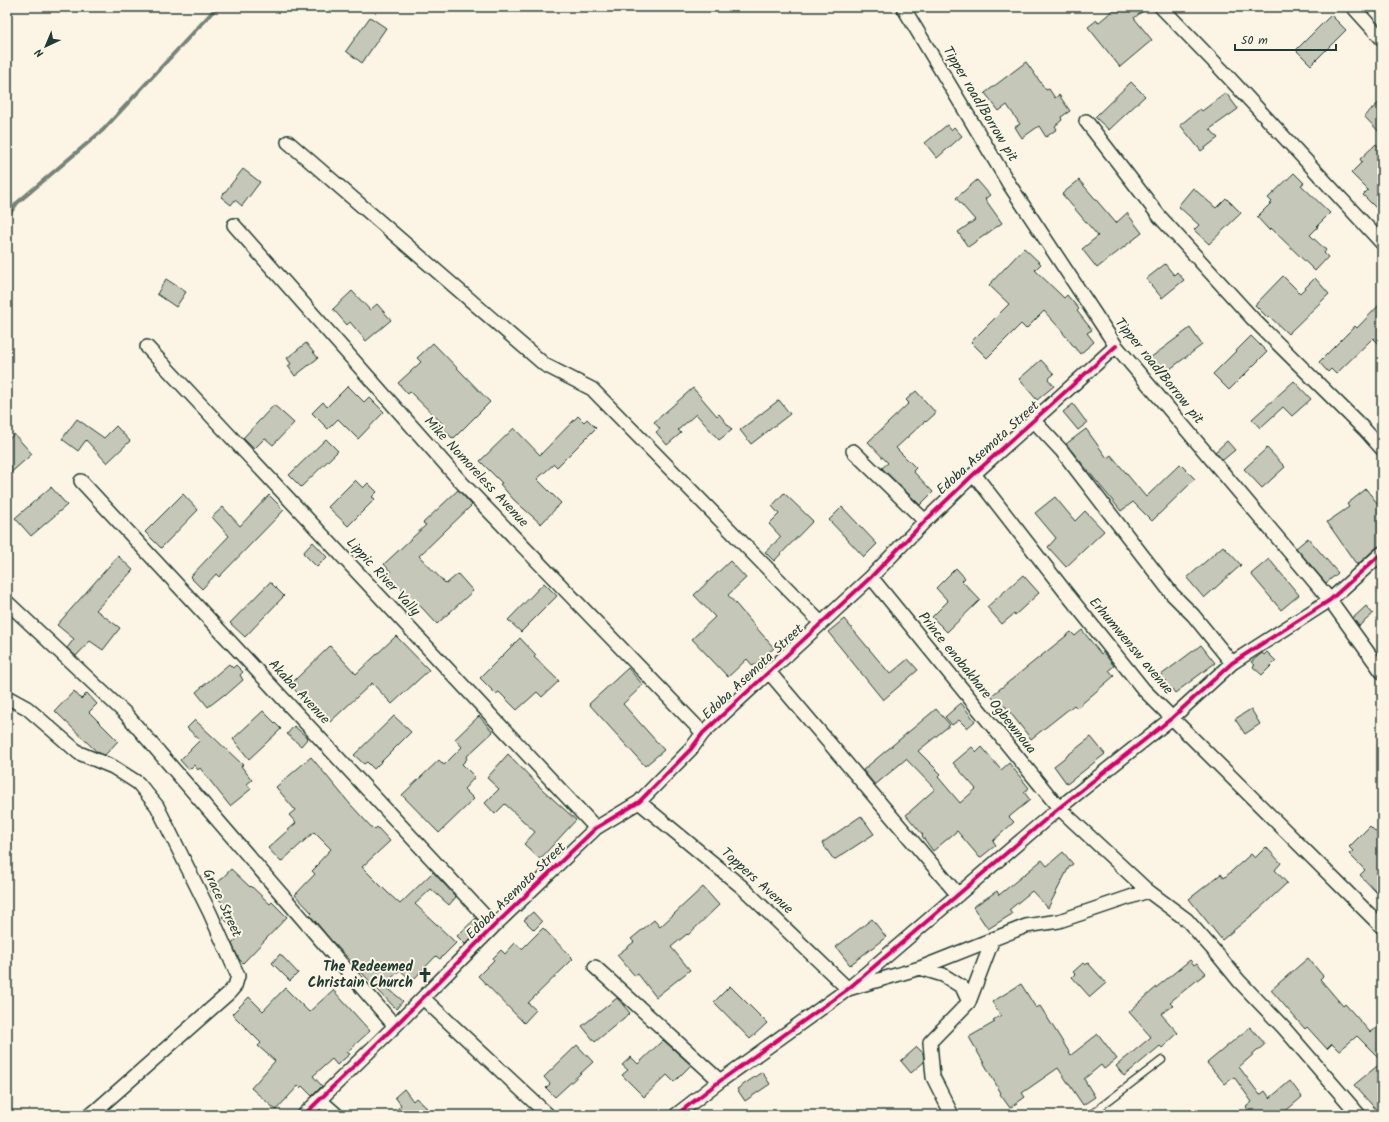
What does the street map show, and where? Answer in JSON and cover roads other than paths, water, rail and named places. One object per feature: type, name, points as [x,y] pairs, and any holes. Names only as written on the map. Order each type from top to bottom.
[{"type":"street","name":"Tipper road/Borrow pit","points":[[903,7],[1009,184],[1116,346],[1330,600],[1382,672]]},
{"type":"street","points":[[1161,7],[1221,69],[1382,243]]},
{"type":"street","points":[[1354,7],[1382,37]]},
{"type":"street","points":[[1086,121],[1165,223],[1253,319],[1365,430],[1382,449]]},
{"type":"street","points":[[288,142],[545,365],[592,389],[821,623]]},
{"type":"street","name":"Mike Nomoreless Avenue","points":[[234,224],[462,483],[703,734]]},
{"type":"street","name":"Edoba Asemota Street","points":[[304,1115],[494,926],[596,828],[639,802],[691,749],[703,734],[871,577],[974,474],[1116,346]]},
{"type":"street","name":"Lippic River Vally","points":[[147,347],[596,828]]},
{"type":"street","points":[[1034,421],[1062,451],[1172,594],[1192,615],[1232,663]]},
{"type":"street","points":[[853,451],[925,522]]},
{"type":"street","name":"Erhumwensw avenue","points":[[974,474],[1144,690],[1382,927]]},
{"type":"street","name":"Akaba Avenue","points":[[81,481],[494,926]]},
{"type":"street","points":[[676,1115],[720,1081],[848,989],[1059,808],[1172,718],[1232,663],[1330,600],[1382,553]]},
{"type":"street","name":"Prince enobakhare Ogbewnoua","points":[[871,577],[1059,808],[1148,891],[1187,920],[1239,981],[1283,1027],[1359,1115]]},
{"type":"street","points":[[7,602],[126,714],[395,1026]]},
{"type":"street","points":[[769,672],[958,895]]},
{"type":"street","name":"Grace Street","points":[[7,697],[27,708],[79,753],[114,768],[138,783],[157,806],[210,913],[238,976],[235,986],[229,993],[93,1113],[88,1115]]},
{"type":"street","name":"Toppers Avenue","points":[[639,802],[742,887],[848,989]]},
{"type":"street","points":[[848,989],[920,968],[1026,926],[1059,920],[1148,891]]},
{"type":"street","points":[[952,1115],[933,1077],[930,1042],[969,1002],[993,939]]},
{"type":"street","points":[[595,967],[720,1081]]},
{"type":"street","points":[[920,968],[943,975],[962,987],[969,1002]]},
{"type":"street","points":[[423,998],[548,1115]]},
{"type":"street","points":[[320,1100],[337,1115]]},
{"type":"lane","points":[[1090,1115],[1162,1060]]},
{"type":"waterway","points":[[7,217],[17,203],[103,130],[217,7]]},
{"type":"place","name":"The Redeemed Christain Church","points":[[425,975]]}]
